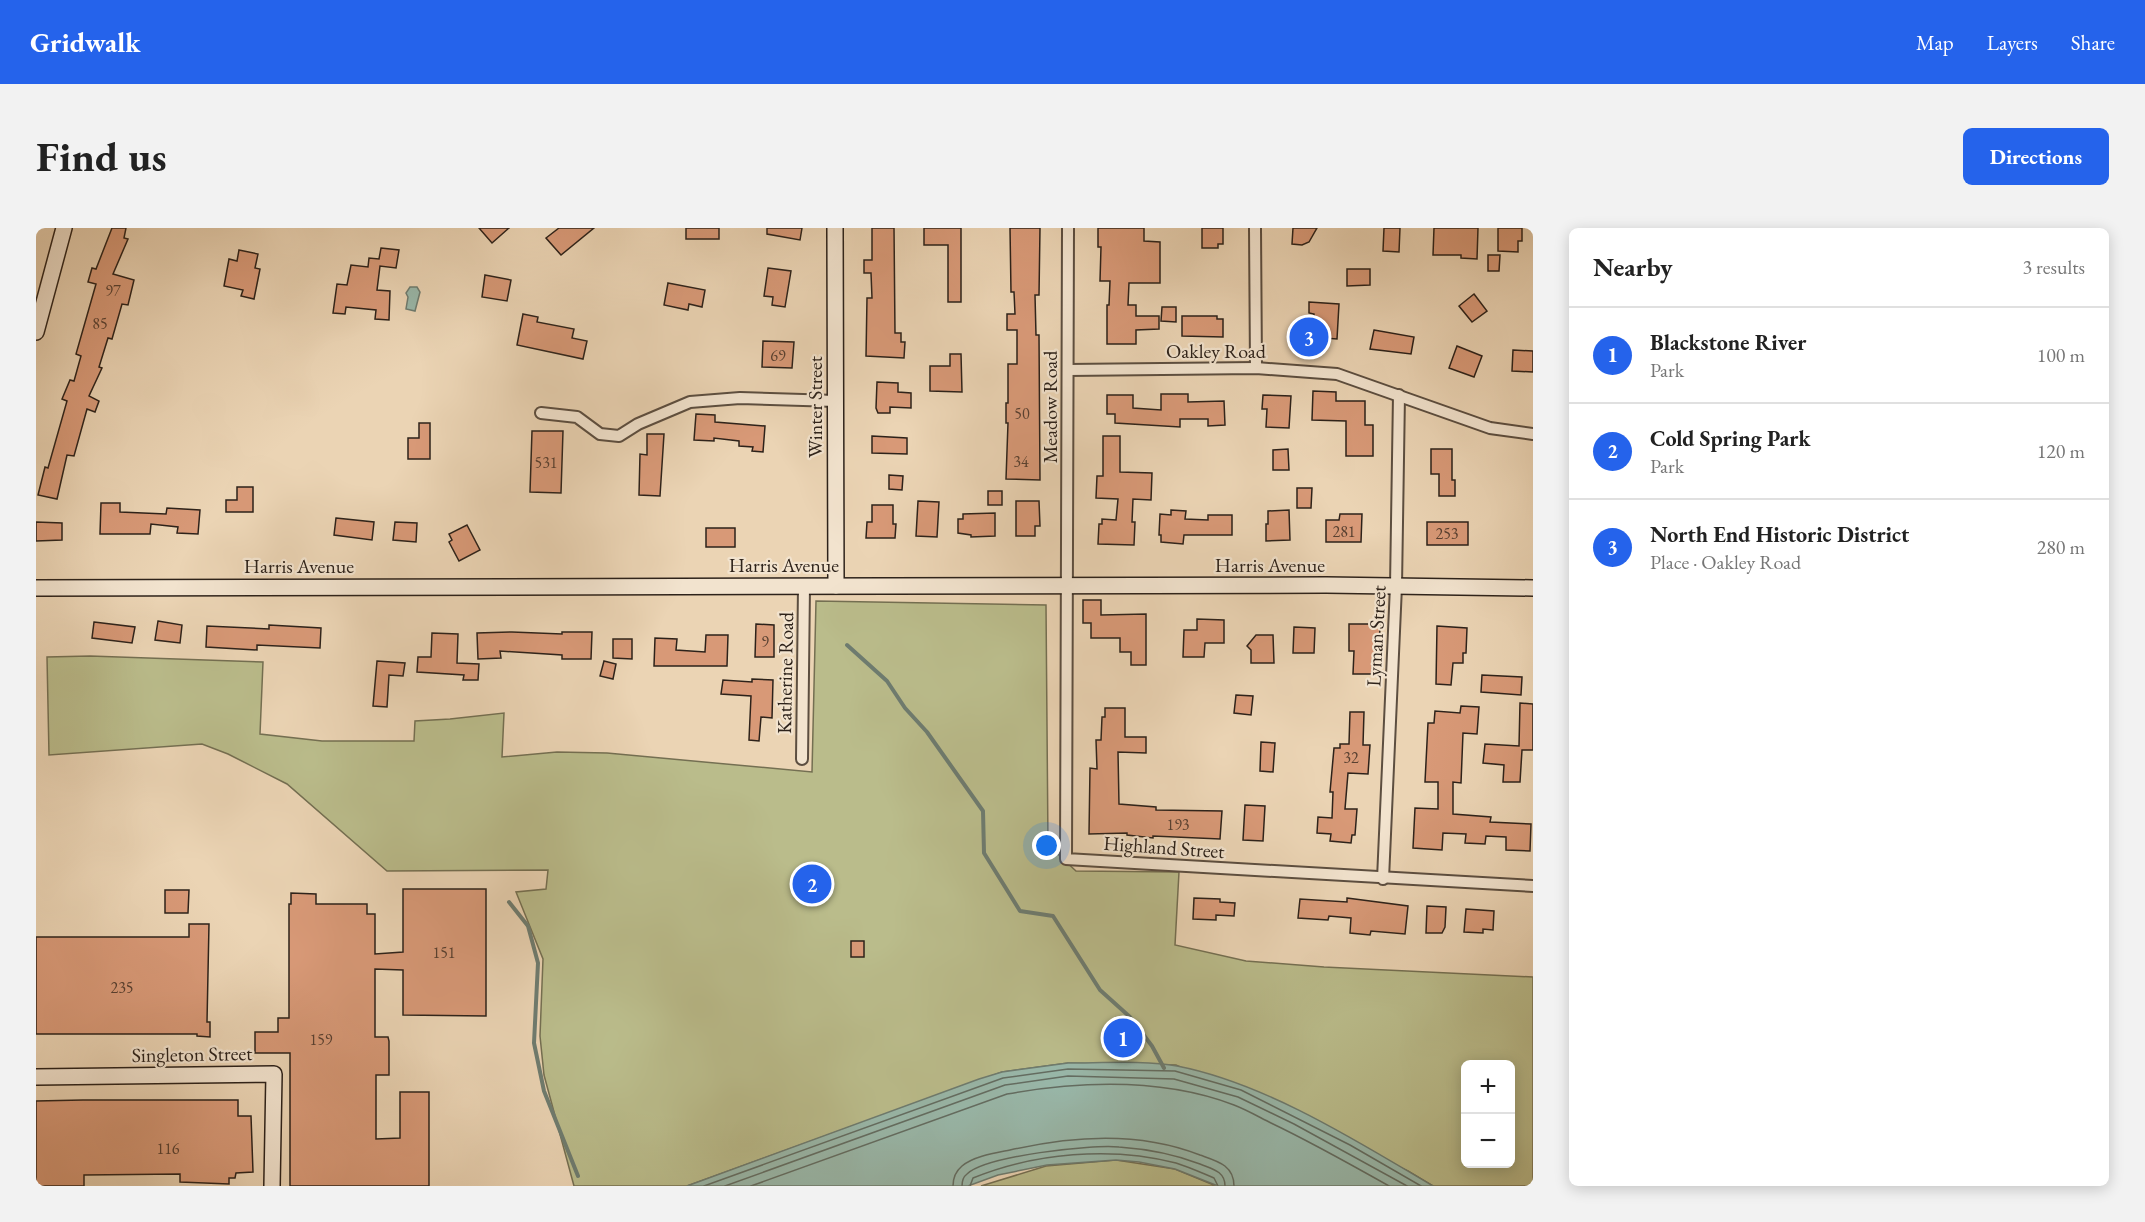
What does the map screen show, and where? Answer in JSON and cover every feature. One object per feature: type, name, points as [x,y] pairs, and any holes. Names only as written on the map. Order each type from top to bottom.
[{"type":"main road","points":[[36,332],[64,228]]},
{"type":"main road","name":"Winter Street","points":[[835,228],[836,586]]},
{"type":"main road","name":"Harris Avenue","points":[[36,588],[1396,586],[1533,588]]},
{"type":"main road","name":"Singleton Street","points":[[36,1077],[274,1074],[272,1186]]},
{"type":"street","name":"Meadow Road","points":[[1067,586],[1068,228]]},
{"type":"street","points":[[1255,228],[1256,368]]},
{"type":"street","name":"Oakley Road","points":[[1068,370],[1256,368],[1337,374],[1490,428],[1533,434]]},
{"type":"street","name":"Lyman Street","points":[[1383,879],[1396,586],[1399,396]]},
{"type":"street","points":[[541,413],[578,417],[600,434],[619,436],[638,424],[690,402],[740,398],[836,401]]},
{"type":"street","name":"Katherine Road","points":[[802,759],[804,586]]},
{"type":"street","name":"Highland Street","points":[[1067,586],[1066,859],[1533,886]]},
{"type":"green space","points":[[816,601],[1046,605],[1048,845],[1076,871],[1179,872],[1175,945],[1246,961],[1533,977],[1533,1186],[1433,1186],[1408,1171],[1176,1065],[1068,1063],[1002,1072],[687,1186],[574,1186],[544,1075],[540,1036],[543,959],[516,892],[546,889],[548,870],[387,871],[287,784],[228,754],[202,744],[49,755],[47,657],[90,656],[263,662],[260,734],[322,741],[414,741],[415,721],[504,713],[502,757],[557,752],[607,753],[812,772]]},
{"type":"green space","points":[[1116,1160],[1175,1169],[1216,1186],[981,1186],[1046,1166]]},
{"type":"water","points":[[410,287],[417,287],[420,292],[415,311],[406,309],[408,297],[406,293]]},
{"type":"water","points":[[1068,1063],[1152,1063],[1210,1074],[1277,1100],[1309,1116],[1433,1186],[1218,1186],[1175,1169],[1116,1160],[1047,1165],[998,1175],[968,1186],[687,1186],[979,1079],[1002,1072]]},
{"type":"building","points":[[112,228],[126,228],[124,238],[128,239],[113,274],[134,280],[128,305],[122,304],[112,339],[108,338],[99,367],[102,368],[89,396],[99,401],[95,412],[87,409],[74,456],[67,455],[57,499],[38,495],[67,401],[62,399],[70,380],[74,381],[81,356],[76,354],[96,284],[88,282],[92,268],[96,269]]},
{"type":"building","points":[[479,228],[509,228],[492,243]]},
{"type":"building","points":[[559,228],[594,228],[561,255],[546,238]]},
{"type":"building","points":[[686,228],[719,228],[719,239],[686,239]]},
{"type":"building","points":[[767,228],[802,228],[800,240],[767,234]]},
{"type":"building","points":[[872,228],[894,228],[895,333],[901,333],[901,342],[905,342],[904,358],[866,356],[867,298],[872,298],[871,273],[864,273],[864,260],[872,260]]},
{"type":"building","points":[[924,228],[961,228],[961,302],[948,302],[948,245],[924,245]]},
{"type":"building","points":[[1010,228],[1040,228],[1039,295],[1035,295],[1036,335],[1039,335],[1040,480],[1006,479],[1008,364],[1017,364],[1017,330],[1007,330],[1007,314],[1015,314],[1014,292],[1011,292]]},
{"type":"building","points":[[1098,228],[1144,228],[1144,241],[1160,242],[1160,283],[1129,283],[1128,305],[1136,305],[1136,316],[1159,316],[1159,329],[1136,330],[1136,344],[1107,344],[1107,305],[1109,305],[1110,281],[1100,281],[1101,247],[1098,247]]},
{"type":"building","points":[[1202,228],[1223,228],[1223,244],[1218,244],[1218,248],[1202,248]]},
{"type":"building","points":[[1293,228],[1317,228],[1309,242],[1302,245],[1292,244]]},
{"type":"building","points":[[1384,228],[1400,228],[1399,252],[1383,251]]},
{"type":"building","points":[[1434,228],[1478,228],[1477,259],[1461,258],[1461,255],[1433,255]]},
{"type":"building","points":[[1498,228],[1522,228],[1522,241],[1518,241],[1518,252],[1498,251]]},
{"type":"building","points":[[381,248],[399,250],[396,268],[380,266],[377,290],[390,291],[389,320],[375,319],[376,310],[346,307],[345,314],[333,313],[337,284],[347,285],[351,265],[368,267],[369,258],[379,259]]},
{"type":"building","points":[[239,250],[258,254],[255,268],[260,269],[254,299],[241,296],[243,290],[224,286],[229,259],[237,261]]},
{"type":"building","points":[[1488,255],[1500,255],[1499,271],[1488,271]]},
{"type":"building","points":[[768,268],[791,271],[785,307],[772,305],[773,297],[764,296]]},
{"type":"building","points":[[1347,269],[1370,269],[1370,285],[1347,286]]},
{"type":"building","points":[[485,275],[511,280],[507,301],[482,297]]},
{"type":"building","points":[[668,283],[705,290],[702,307],[689,304],[688,310],[664,305]]},
{"type":"building","points":[[1474,294],[1487,311],[1472,322],[1459,306]]},
{"type":"building","points":[[1309,302],[1339,304],[1337,339],[1312,337],[1314,314],[1309,313]]},
{"type":"building","points":[[1162,307],[1176,307],[1176,322],[1161,321]]},
{"type":"building","points":[[523,314],[538,317],[537,322],[574,329],[572,338],[587,341],[583,359],[517,345]]},
{"type":"building","points":[[1182,316],[1217,316],[1217,319],[1223,319],[1223,337],[1182,336]]},
{"type":"building","points":[[1374,330],[1414,337],[1411,354],[1370,349]]},
{"type":"building","points":[[763,341],[794,342],[792,368],[762,367]]},
{"type":"building","points":[[1457,346],[1482,356],[1474,377],[1449,368]]},
{"type":"building","points":[[1513,350],[1533,351],[1533,372],[1512,371]]},
{"type":"building","points":[[950,354],[961,354],[962,392],[930,391],[930,366],[950,366]]},
{"type":"building","points":[[877,382],[898,383],[898,392],[911,393],[911,408],[890,407],[890,413],[878,413],[876,408]]},
{"type":"building","points":[[1313,391],[1336,392],[1336,401],[1365,401],[1365,425],[1373,425],[1373,456],[1346,456],[1346,421],[1312,420]]},
{"type":"building","points":[[1161,394],[1188,394],[1188,402],[1224,401],[1225,425],[1208,426],[1208,419],[1180,419],[1180,427],[1115,423],[1115,414],[1107,414],[1107,395],[1133,395],[1133,408],[1161,410]]},
{"type":"building","points":[[1263,395],[1291,396],[1289,428],[1266,427],[1267,409],[1262,409]]},
{"type":"building","points":[[696,414],[715,415],[715,422],[765,426],[763,452],[752,451],[753,447],[739,446],[739,441],[714,438],[714,441],[694,440]]},
{"type":"building","points":[[419,423],[430,423],[430,459],[408,459],[408,438],[419,438]]},
{"type":"building","points":[[532,431],[563,431],[561,493],[530,492]]},
{"type":"building","points":[[647,434],[664,434],[660,496],[639,495],[640,454],[647,455]]},
{"type":"building","points":[[872,436],[907,438],[907,454],[872,453]]},
{"type":"building","points":[[1103,436],[1120,436],[1120,472],[1152,473],[1151,500],[1133,499],[1134,545],[1098,544],[1099,524],[1102,524],[1102,519],[1116,520],[1118,499],[1096,498],[1097,476],[1103,476]]},
{"type":"building","points":[[1288,449],[1289,470],[1273,470],[1273,450]]},
{"type":"building","points":[[1431,449],[1452,449],[1452,480],[1455,480],[1455,496],[1439,496],[1439,474],[1431,474]]},
{"type":"building","points":[[889,475],[903,476],[902,490],[889,489]]},
{"type":"building","points":[[237,487],[253,487],[253,512],[226,512],[226,500],[237,500]]},
{"type":"building","points":[[1297,488],[1312,488],[1311,508],[1297,508]]},
{"type":"building","points":[[988,491],[1002,491],[1002,505],[988,505]]},
{"type":"building","points":[[918,501],[939,502],[937,537],[916,536]]},
{"type":"building","points":[[1016,501],[1039,501],[1040,526],[1035,526],[1035,536],[1016,536]]},
{"type":"building","points":[[101,503],[120,503],[120,512],[166,514],[167,508],[200,510],[198,534],[177,533],[178,527],[151,524],[150,534],[100,534]]},
{"type":"building","points":[[872,505],[893,505],[893,524],[896,524],[895,538],[866,538],[867,522],[872,522]]},
{"type":"building","points":[[1171,510],[1186,511],[1185,519],[1208,520],[1208,515],[1232,515],[1232,535],[1184,535],[1183,544],[1161,542],[1160,514],[1171,515]]},
{"type":"building","points":[[1289,510],[1290,540],[1266,541],[1268,511]]},
{"type":"building","points":[[995,513],[995,536],[971,537],[971,535],[958,533],[958,519],[963,519],[963,514]]},
{"type":"building","points":[[1340,514],[1362,514],[1361,542],[1326,542],[1326,520],[1339,520]]},
{"type":"building","points":[[336,518],[374,522],[372,540],[334,535]]},
{"type":"building","points":[[36,522],[62,523],[62,540],[36,541]]},
{"type":"building","points":[[395,522],[417,523],[416,542],[393,540]]},
{"type":"building","points":[[1427,522],[1468,522],[1468,545],[1427,545]]},
{"type":"building","points":[[467,525],[480,550],[459,561],[449,542],[452,540],[449,534]]},
{"type":"building","points":[[706,528],[735,528],[735,547],[706,547]]},
{"type":"building","points":[[1083,600],[1101,600],[1101,615],[1146,614],[1146,665],[1131,665],[1131,652],[1120,652],[1120,638],[1091,638],[1091,623],[1083,623]]},
{"type":"building","points":[[1197,619],[1224,620],[1224,643],[1205,643],[1204,657],[1183,657],[1184,630],[1197,630]]},
{"type":"building","points":[[158,621],[182,625],[180,643],[155,640]]},
{"type":"building","points":[[94,622],[135,627],[132,643],[92,638]]},
{"type":"building","points":[[756,624],[774,625],[774,657],[755,657]]},
{"type":"building","points":[[1349,624],[1380,624],[1379,660],[1372,660],[1372,674],[1353,674],[1354,651],[1349,651]]},
{"type":"building","points":[[269,625],[321,628],[320,648],[257,645],[257,650],[206,647],[207,626],[269,629]]},
{"type":"building","points":[[1437,626],[1467,628],[1466,653],[1463,653],[1463,663],[1453,663],[1451,685],[1436,684]]},
{"type":"building","points":[[1294,627],[1315,628],[1314,653],[1293,653]]},
{"type":"building","points":[[562,632],[592,632],[591,659],[562,659],[562,655],[500,651],[501,658],[478,659],[477,633],[562,634]]},
{"type":"building","points":[[432,633],[458,634],[457,663],[479,664],[478,680],[463,680],[464,675],[417,672],[418,657],[431,657]]},
{"type":"building","points":[[706,635],[728,635],[727,666],[654,666],[655,638],[677,639],[676,650],[705,652]]},
{"type":"building","points":[[1256,635],[1273,635],[1274,663],[1251,663],[1251,650],[1247,646]]},
{"type":"building","points":[[613,639],[632,639],[632,659],[613,658]]},
{"type":"building","points":[[377,661],[405,663],[403,676],[389,675],[387,707],[373,706]]},
{"type":"building","points":[[604,661],[616,664],[613,679],[600,676]]},
{"type":"building","points":[[1482,675],[1522,677],[1521,695],[1481,692]]},
{"type":"building","points":[[752,679],[773,680],[772,718],[761,717],[759,741],[749,740],[751,696],[721,694],[723,680],[752,682]]},
{"type":"building","points":[[1236,695],[1253,696],[1251,715],[1234,713]]},
{"type":"building","points":[[1520,703],[1533,704],[1533,750],[1522,750],[1520,782],[1503,782],[1504,765],[1483,763],[1485,744],[1519,746]]},
{"type":"building","points":[[1461,706],[1479,707],[1477,734],[1463,733],[1461,783],[1453,782],[1453,814],[1491,817],[1490,822],[1531,824],[1530,851],[1506,850],[1506,837],[1486,836],[1485,844],[1465,843],[1466,834],[1443,833],[1442,850],[1413,848],[1415,808],[1438,809],[1438,782],[1425,782],[1428,723],[1434,723],[1435,711],[1460,713]]},
{"type":"building","points":[[1105,708],[1125,708],[1125,737],[1146,737],[1146,753],[1118,752],[1119,804],[1156,807],[1156,810],[1222,811],[1220,839],[1153,836],[1153,838],[1127,835],[1127,833],[1089,834],[1090,768],[1097,769],[1096,740],[1101,740],[1102,717],[1105,717]]},
{"type":"building","points":[[1350,712],[1364,712],[1363,745],[1370,745],[1368,774],[1348,773],[1345,809],[1357,809],[1355,835],[1352,835],[1351,843],[1330,841],[1331,834],[1317,833],[1318,817],[1332,818],[1333,792],[1330,792],[1334,748],[1340,748],[1340,744],[1349,744]]},
{"type":"building","points":[[1261,742],[1275,743],[1273,772],[1260,771]]},
{"type":"building","points":[[1245,805],[1265,806],[1263,841],[1243,840]]},
{"type":"building","points":[[403,889],[486,889],[486,1016],[403,1015],[403,970],[375,969],[375,1037],[388,1037],[389,1041],[389,1075],[376,1075],[376,1139],[400,1138],[400,1092],[429,1092],[429,1186],[290,1186],[290,1053],[255,1053],[255,1032],[278,1032],[278,1018],[289,1018],[289,904],[291,904],[291,893],[316,894],[316,904],[367,904],[367,914],[375,914],[375,954],[403,952]]},
{"type":"building","points":[[165,890],[189,890],[188,913],[165,913]]},
{"type":"building","points":[[1194,898],[1220,899],[1220,902],[1235,903],[1234,916],[1216,915],[1216,920],[1193,919]]},
{"type":"building","points":[[1347,898],[1408,906],[1405,934],[1371,931],[1370,935],[1350,933],[1351,918],[1329,916],[1328,920],[1298,918],[1300,899],[1347,902]]},
{"type":"building","points":[[1427,906],[1446,907],[1445,927],[1442,933],[1426,933]]},
{"type":"building","points":[[1466,909],[1494,911],[1493,930],[1483,929],[1483,933],[1464,932]]},
{"type":"building","points":[[189,924],[209,924],[207,1022],[210,1022],[210,1037],[197,1036],[197,1034],[36,1034],[36,937],[189,937]]},
{"type":"building","points":[[851,941],[864,941],[864,957],[851,957]]},
{"type":"building","points":[[238,1100],[238,1116],[251,1116],[253,1172],[236,1173],[235,1178],[229,1178],[229,1184],[180,1182],[180,1174],[84,1175],[84,1186],[36,1186],[36,1101]]},
{"type":"waterway","points":[[847,645],[887,681],[905,708],[927,732],[983,811],[984,853],[1020,911],[1053,916],[1100,990],[1130,1017],[1152,1046],[1164,1068]]},
{"type":"waterway","points":[[509,902],[528,926],[538,963],[534,1043],[544,1091],[578,1176]]},
{"type":"place","name":"North End Historic District","points":[[1309,337]]},
{"type":"place","name":"Cold Spring Park","points":[[812,884]]},
{"type":"place","name":"Blackstone River","points":[[1123,1038]]}]
